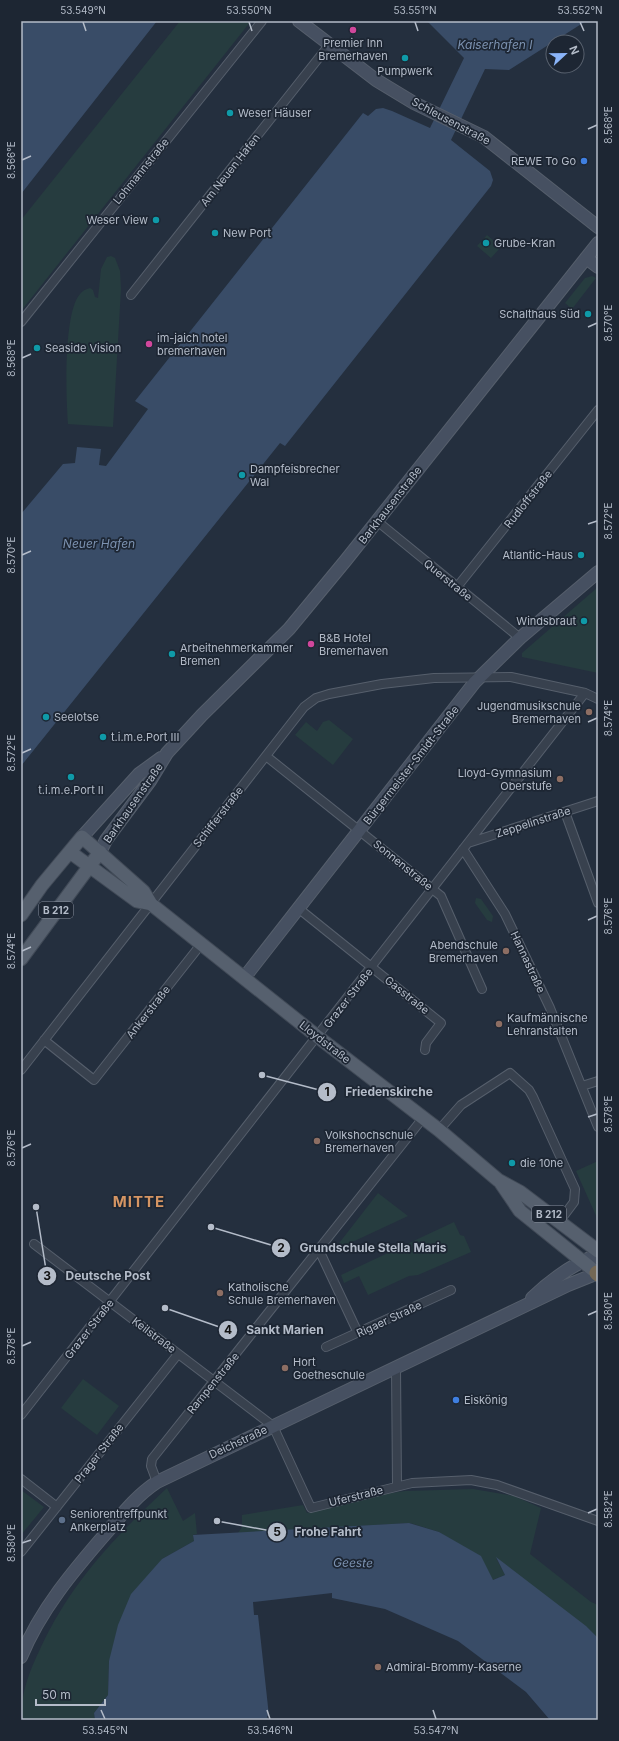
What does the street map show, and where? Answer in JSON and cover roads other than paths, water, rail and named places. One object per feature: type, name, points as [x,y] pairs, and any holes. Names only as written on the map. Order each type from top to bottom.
[{"type":"main road","name":"Schleusenstraße","points":[[299,21],[376,80],[434,112],[484,137],[598,227]]},
{"type":"main road","name":"Barkhausenstraße","points":[[82,837],[139,774],[167,753],[207,710],[289,629],[377,521],[598,242]]},
{"type":"main road","points":[[586,258],[598,267]]},
{"type":"main road","name":"Bürgermeister-Smidt-Straße","points":[[244,978],[480,677],[520,638],[598,572]]},
{"type":"main road","name":"Barkhausenstraße","points":[[100,852],[106,840],[150,781],[167,753]]},
{"type":"main road","name":"B 212","points":[[21,915],[30,901],[82,837]]},
{"type":"main road","name":"Lloydstraße","points":[[82,837],[143,891],[151,904],[202,943],[318,1037],[439,1130],[498,1180],[520,1192],[598,1251]]},
{"type":"main road","name":"Lloydstraße","points":[[70,852],[137,901],[151,904]]},
{"type":"main road","name":"B 212","points":[[21,959],[100,852]]},
{"type":"main road","name":"Lloydstraße","points":[[498,1180],[520,1211],[582,1262]]},
{"type":"main road","name":"Deichstraße","points":[[523,1307],[542,1289],[582,1262],[598,1255]]},
{"type":"main road","name":"B 212","points":[[582,1262],[598,1273]]},
{"type":"main road","name":"Deichstraße","points":[[21,1658],[48,1606],[85,1558],[140,1493],[157,1482],[273,1426],[598,1273]]},
{"type":"street","name":"Lohmannstraße","points":[[21,322],[262,21]]},
{"type":"street","name":"Am Neuen Hafen","points":[[131,295],[329,45]]},
{"type":"street","name":"Rudloffstraße","points":[[458,588],[598,410]]},
{"type":"street","name":"Querstraße","points":[[377,521],[520,638]]},
{"type":"street","name":"Schifferstraße","points":[[21,1070],[304,706],[316,698],[382,684],[434,678],[480,677],[519,679],[585,694],[598,699]]},
{"type":"street","name":"Grazer Straße","points":[[21,1415],[585,694]]},
{"type":"street","name":"Sonnenstraße","points":[[266,756],[441,896],[482,990]]},
{"type":"street","name":"Zeppelinstraße","points":[[465,846],[598,801]]},
{"type":"street","points":[[565,812],[598,903]]},
{"type":"street","name":"Hannastraße","points":[[465,846],[505,914],[550,1008],[598,1127]]},
{"type":"street","name":"Gasstraße","points":[[298,908],[442,1023],[426,1043],[425,1050]]},
{"type":"street","name":"Ankerstraße","points":[[44,1040],[94,1080],[202,943]]},
{"type":"street","points":[[439,1130],[461,1105],[510,1073],[529,1090],[534,1097],[575,1189],[576,1196],[574,1202],[559,1222]]},
{"type":"street","points":[[582,1086],[598,1081]]},
{"type":"street","name":"Rampenstraße","points":[[157,1482],[151,1466],[152,1459],[215,1382],[423,1118]]},
{"type":"street","name":"Keilstraße","points":[[34,1244],[273,1426]]},
{"type":"street","points":[[319,1250],[358,1333]]},
{"type":"street","name":"Rigaer Straße","points":[[326,1347],[451,1290]]},
{"type":"street","name":"Prager Straße","points":[[21,1552],[178,1354]]},
{"type":"street","name":"Uferstraße","points":[[273,1426],[311,1508],[397,1486],[396,1368]]},
{"type":"street","points":[[21,1479],[56,1507]]},
{"type":"street","points":[[397,1486],[412,1483],[471,1480],[486,1482],[507,1488],[598,1521]]},
{"type":"water","points":[[21,21],[157,21],[21,194]]},
{"type":"water","name":"Neuer Hafen","points":[[427,21],[586,21],[566,34],[545,34],[545,47],[509,70],[485,69],[451,140],[490,171],[493,180],[491,186],[285,446],[280,443],[21,766],[21,514],[63,464],[75,463],[77,447],[101,449],[99,465],[106,466],[148,409],[135,401],[363,113],[368,116],[376,109],[383,108],[430,128],[464,58]]},
{"type":"water","name":"Geeste","points":[[409,1523],[439,1532],[481,1556],[493,1580],[505,1575],[496,1557],[586,1626],[598,1638],[598,1720],[550,1720],[526,1692],[458,1641],[385,1609],[332,1598],[332,1593],[253,1602],[254,1615],[258,1615],[269,1716],[267,1716],[268,1720],[95,1720],[94,1713],[108,1695],[109,1661],[118,1625],[131,1594],[162,1559],[194,1541],[193,1535]]},
{"type":"place","name":"Premier Inn Bremerhaven","points":[[353,30]]},
{"type":"place","name":"Pumpwerk","points":[[405,58]]},
{"type":"place","name":"Weser Häuser","points":[[230,113]]},
{"type":"place","name":"REWE To Go","points":[[584,161]]},
{"type":"place","name":"Weser View","points":[[156,220]]},
{"type":"place","name":"New Port","points":[[215,233]]},
{"type":"place","name":"Grube-Kran","points":[[486,243]]},
{"type":"place","name":"Schalthaus Süd","points":[[588,314]]},
{"type":"place","name":"im-jaich hotel bremerhaven","points":[[149,344]]},
{"type":"place","name":"Seaside Vision","points":[[37,348]]},
{"type":"place","name":"Dampfeisbrecher Wal","points":[[242,475]]},
{"type":"place","name":"Atlantic-Haus","points":[[581,555]]},
{"type":"place","name":"Windsbraut","points":[[584,621]]},
{"type":"place","name":"B&B Hotel Bremerhaven","points":[[311,644]]},
{"type":"place","name":"Arbeitnehmerkammer Bremen","points":[[172,654]]},
{"type":"place","name":"Jugendmusikschule Bremerhaven","points":[[589,712]]},
{"type":"place","name":"Seelotse","points":[[46,717]]},
{"type":"place","name":"t.i.m.e.Port III","points":[[103,737]]},
{"type":"place","name":"t.i.m.e.Port II","points":[[71,777]]},
{"type":"place","name":"Lloyd-Gymnasium Oberstufe","points":[[560,779]]},
{"type":"place","name":"Abendschule Bremerhaven","points":[[506,951]]},
{"type":"place","name":"Kaufmännische Lehranstalten","points":[[499,1024]]},
{"type":"place","name":"Friedenskirche","points":[[262,1075]]},
{"type":"place","name":"Volkshochschule Bremerhaven","points":[[317,1141]]},
{"type":"place","name":"die 10ne","points":[[512,1163]]},
{"type":"place","name":"Deutsche Post","points":[[36,1207]]},
{"type":"place","name":"Grundschule Stella Maris","points":[[211,1227]]},
{"type":"place","name":"Katholische Schule Bremerhaven","points":[[220,1293]]},
{"type":"place","name":"Sankt Marien","points":[[165,1308]]},
{"type":"place","name":"Hort Goetheschule","points":[[285,1368]]},
{"type":"place","name":"Eiskönig","points":[[456,1400]]},
{"type":"place","name":"Seniorentreffpunkt Ankerplatz","points":[[62,1520]]},
{"type":"place","name":"Frohe Fahrt","points":[[217,1521]]},
{"type":"place","name":"Admiral-Brommy-Kaserne","points":[[378,1667]]},
{"type":"district","name":"MITTE","points":[[139,1202]]},
{"type":"water label","name":"Kaiserhafen I","points":[[495,45]]}]
